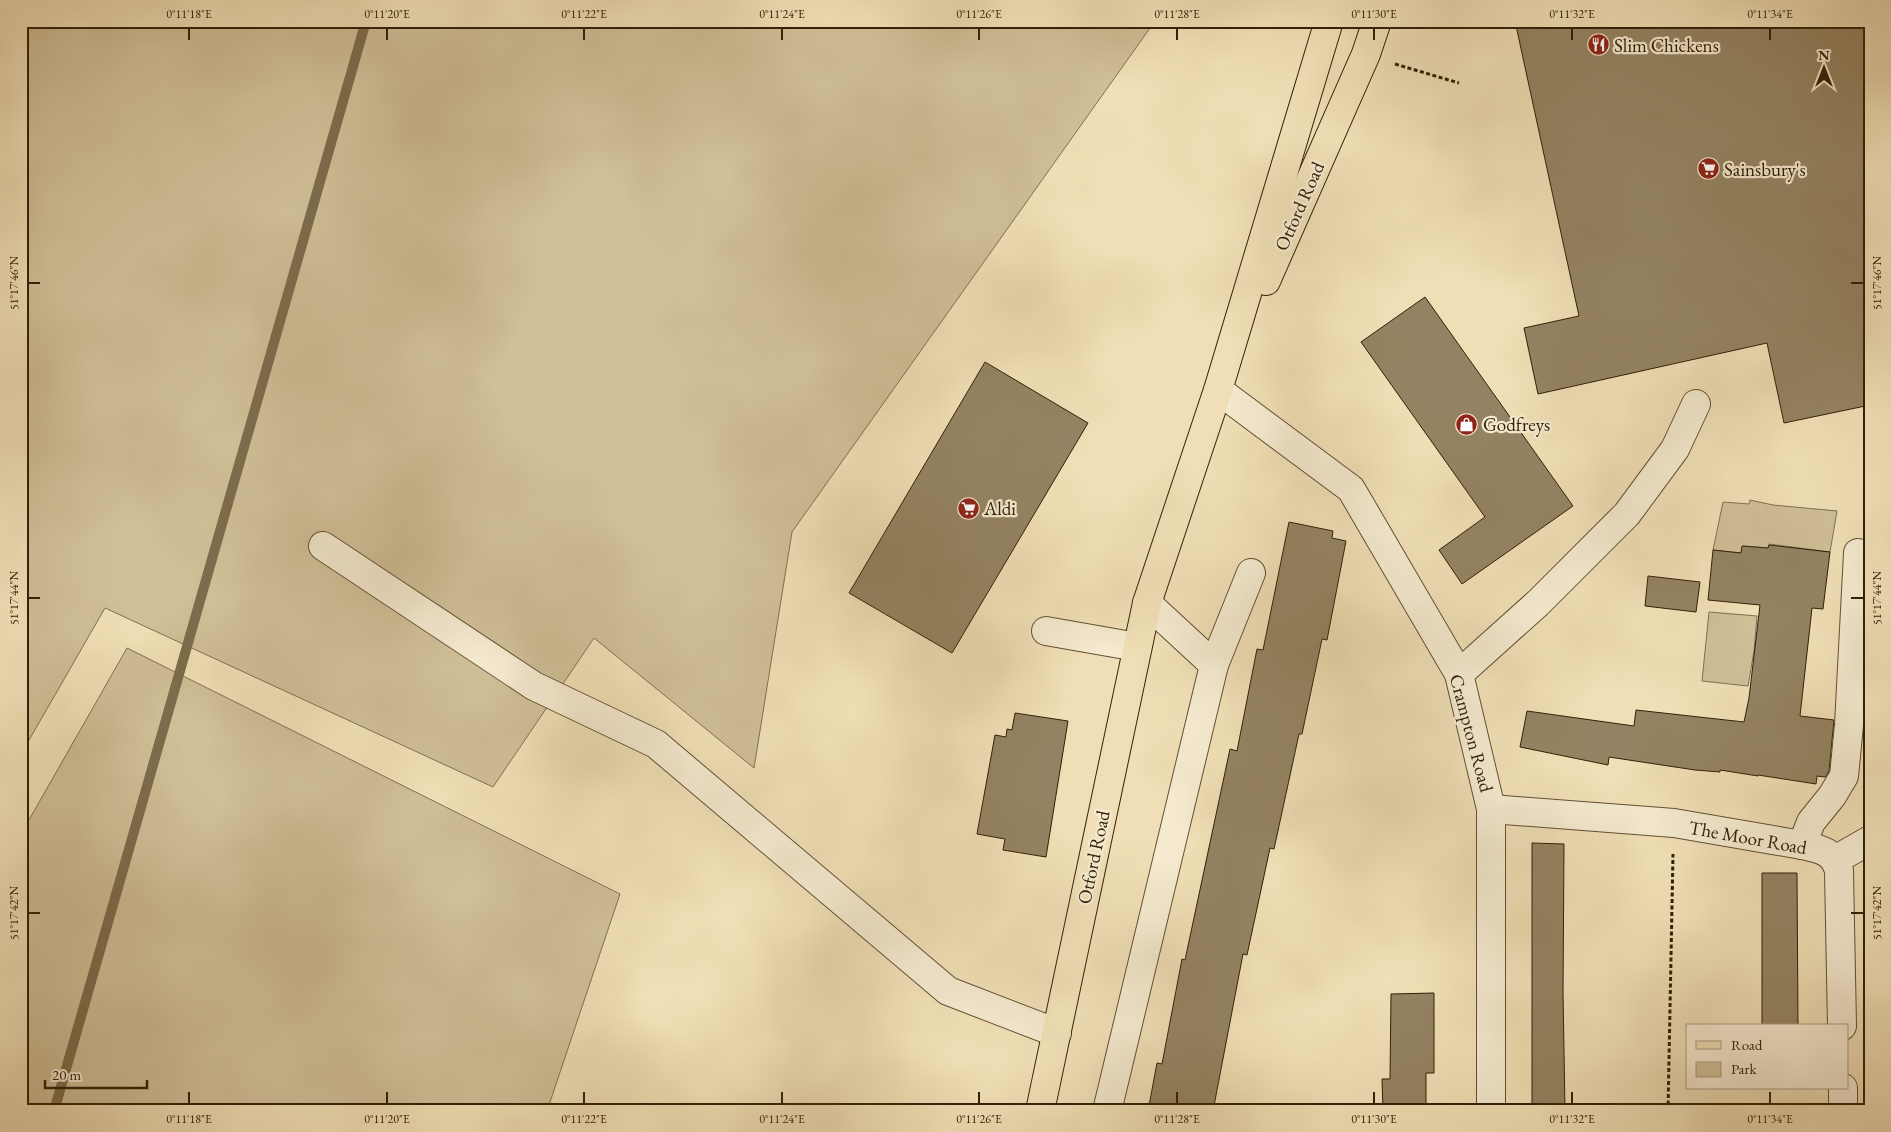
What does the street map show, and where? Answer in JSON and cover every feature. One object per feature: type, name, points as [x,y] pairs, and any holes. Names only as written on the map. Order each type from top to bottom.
[{"type":"main road","name":"Otford Road","points":[[1040,1111],[1147,603],[1218,390],[1329,21]]},
{"type":"main road","name":"Otford Road","points":[[1218,390],[1366,54],[1377,21]]},
{"type":"street","name":"Crampton Road","points":[[1218,390],[1351,489],[1459,674],[1491,809],[1491,1111]]},
{"type":"street","points":[[1459,674],[1538,603],[1627,514],[1675,449],[1696,404]]},
{"type":"street","points":[[323,546],[534,686],[656,744],[948,991],[1057,1033]]},
{"type":"street","points":[[1802,845],[1811,822],[1832,796],[1844,776],[1849,725],[1858,553]]},
{"type":"street","points":[[1107,1111],[1214,665],[1251,573]]},
{"type":"street","points":[[1147,603],[1214,665]]},
{"type":"street","points":[[1046,631],[1137,647]]},
{"type":"street","name":"The Moor Road","points":[[1491,809],[1674,824],[1802,845],[1820,850],[1835,860]]},
{"type":"street","points":[[1842,1024],[1839,871],[1835,860],[1870,840]]},
{"type":"street","points":[[1843,1090],[1843,1111]]},
{"type":"path","points":[[1366,54],[1459,83]]},
{"type":"path","points":[[1668,1111],[1674,824]]},
{"type":"green space","points":[[21,21],[1155,21],[792,532],[754,768],[594,638],[493,787],[105,608],[21,754]]},
{"type":"green space","points":[[1750,500],[1773,505],[1837,511],[1830,552],[1769,544],[1768,548],[1743,546],[1741,553],[1713,550],[1723,502],[1749,504]]},
{"type":"green space","points":[[1709,612],[1757,616],[1748,686],[1702,681]]},
{"type":"green space","points":[[127,648],[620,894],[547,1111],[21,1111],[21,834]]},
{"type":"building","name":"Sainsbury's","points":[[1515,21],[1870,21],[1870,405],[1784,423],[1767,343],[1538,394],[1524,328],[1579,316]]},
{"type":"building","name":"Godfreys","points":[[1425,297],[1573,506],[1462,584],[1439,550],[1485,517],[1361,342]]},
{"type":"building","name":"Aldi","points":[[985,362],[1088,423],[952,653],[849,593]]},
{"type":"building","points":[[1289,522],[1333,531],[1332,538],[1346,541],[1327,640],[1322,639],[1302,734],[1299,734],[1274,849],[1270,848],[1247,955],[1243,954],[1213,1111],[1148,1111],[1157,1063],[1162,1064],[1182,959],[1185,960],[1230,749],[1237,751],[1257,649],[1263,650]]},
{"type":"building","points":[[1769,545],[1830,552],[1823,609],[1812,608],[1800,716],[1834,720],[1829,771],[1825,777],[1817,776],[1816,784],[1720,770],[1720,772],[1695,770],[1609,757],[1608,765],[1520,747],[1527,711],[1634,726],[1636,710],[1744,722],[1749,698],[1760,605],[1708,600],[1713,550],[1741,553],[1742,546],[1768,548]]},
{"type":"building","points":[[1648,576],[1700,582],[1696,612],[1645,606]]},
{"type":"building","points":[[1015,713],[1068,721],[1046,857],[1003,850],[1005,839],[977,834],[995,735],[1006,737],[1007,729],[1012,730]]},
{"type":"building","points":[[1532,843],[1564,844],[1563,992],[1565,1111],[1532,1111]]},
{"type":"building","points":[[1762,873],[1797,873],[1798,1024],[1762,1024]]},
{"type":"building","points":[[1434,993],[1434,1073],[1426,1073],[1426,1111],[1383,1111],[1382,1079],[1390,1079],[1391,994]]},
{"type":"waterway","points":[[54,1111],[366,21]]},
{"type":"place","name":"Slim Chickens","points":[[1598,45]]},
{"type":"place","name":"Sainsbury's","points":[[1708,169]]},
{"type":"place","name":"Godfreys","points":[[1467,424]]},
{"type":"place","name":"Aldi","points":[[968,508]]}]
